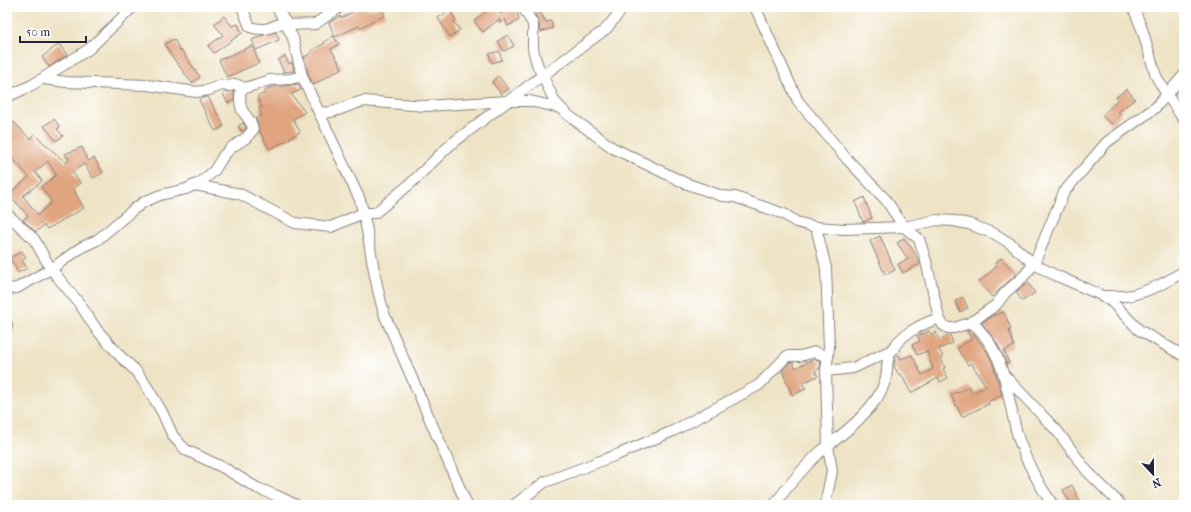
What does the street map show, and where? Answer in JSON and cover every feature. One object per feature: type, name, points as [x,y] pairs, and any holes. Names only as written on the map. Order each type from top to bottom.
[{"type":"street","points":[[7,97],[43,79],[90,50],[133,7]]},
{"type":"street","points":[[242,7],[250,27],[257,30],[263,30],[286,23],[315,24],[340,7]]},
{"type":"street","points":[[277,7],[293,38],[302,76],[356,190],[363,212],[378,296],[385,316],[467,505]]},
{"type":"street","points":[[523,7],[533,24],[533,49],[537,64],[555,102],[560,108],[608,145],[634,159],[686,183],[722,196],[735,198],[784,214],[796,222],[816,227],[845,229],[904,227],[937,220],[969,224],[995,234],[1011,244],[1034,264],[1103,296],[1113,303],[1139,330],[1184,356]]},
{"type":"street","points":[[196,186],[240,194],[295,223],[331,227],[363,212],[375,214],[411,183],[450,145],[508,100],[606,29],[624,7]]},
{"type":"street","points":[[756,7],[798,101],[847,159],[886,200],[904,227],[919,239],[922,245],[939,318],[943,325],[948,328],[954,328],[970,323],[996,305],[1005,293],[1023,277],[1034,264],[1064,192],[1107,142],[1155,108],[1184,75]]},
{"type":"street","points":[[1133,7],[1142,29],[1156,76],[1166,95],[1184,120]]},
{"type":"street","points":[[43,79],[66,82],[147,85],[204,92],[222,85],[230,86],[235,84],[245,88],[270,80],[290,79],[302,76]]},
{"type":"street","points":[[7,289],[20,286],[51,269],[82,247],[97,240],[144,202],[160,195],[196,186],[208,177],[232,147],[246,138],[253,130],[252,124],[240,105],[241,87]]},
{"type":"street","points":[[319,112],[330,112],[364,101],[425,106],[508,100],[530,102],[560,108]]},
{"type":"street","points":[[7,214],[34,239],[51,269],[79,303],[97,330],[146,385],[162,412],[173,436],[181,446],[186,450],[229,470],[257,488],[296,505]]},
{"type":"street","points":[[816,227],[826,268],[829,347],[826,371],[828,446],[832,471],[825,505]]},
{"type":"street","points":[[1103,296],[1123,296],[1137,293],[1172,278],[1184,271]]},
{"type":"street","points":[[774,505],[789,485],[812,460],[862,417],[876,399],[886,378],[890,352],[901,339],[921,325],[939,318]]},
{"type":"street","points":[[970,323],[975,325],[992,347],[1004,375],[1019,440],[1040,486],[1053,505]]},
{"type":"street","points":[[826,371],[853,368],[894,349]]},
{"type":"street","points":[[514,505],[544,482],[619,454],[674,431],[759,385],[787,356],[800,356],[815,352],[828,357]]},
{"type":"street","points":[[1004,375],[1058,432],[1087,472],[1122,505]]},
{"type":"building","points":[[361,7],[365,11],[382,7],[385,16],[360,28],[359,26],[335,37],[329,23],[340,16],[342,18]]},
{"type":"building","points":[[484,7],[498,7],[500,14],[513,7],[516,7],[519,20],[508,26],[505,19],[500,23],[499,19],[483,32],[474,21],[486,11]]},
{"type":"building","points":[[450,10],[456,20],[454,22],[460,30],[450,37],[438,18]]},
{"type":"building","points":[[540,12],[546,22],[551,21],[553,28],[540,32],[539,24],[535,15]]},
{"type":"building","points":[[224,16],[232,26],[238,24],[242,33],[214,53],[208,46],[223,35],[214,24]]},
{"type":"building","points":[[276,32],[279,40],[256,50],[252,40],[263,35]]},
{"type":"building","points":[[508,35],[514,46],[504,51],[498,41]]},
{"type":"building","points":[[333,36],[339,44],[331,49],[342,68],[313,85],[308,74],[304,57],[312,53],[310,51],[325,43],[324,42]]},
{"type":"building","points":[[174,39],[180,51],[181,50],[200,77],[192,83],[170,54],[165,44]]},
{"type":"building","points":[[59,44],[67,55],[49,67],[42,57]]},
{"type":"building","points":[[252,46],[259,63],[227,77],[219,60]]},
{"type":"building","points":[[499,51],[502,60],[492,63],[489,54]]},
{"type":"building","points":[[285,56],[289,64],[292,62],[294,71],[284,72],[278,60]]},
{"type":"building","points":[[498,76],[509,89],[501,94],[492,82]]},
{"type":"building","points":[[298,84],[301,90],[291,94],[305,112],[293,119],[300,132],[289,138],[290,139],[269,149],[259,130],[256,118],[262,116],[259,108],[262,107],[257,97],[265,93],[264,92],[269,89],[268,88]]},
{"type":"building","points":[[1127,89],[1135,99],[1118,112],[1121,114],[1112,124],[1102,116],[1118,99],[1116,97]]},
{"type":"building","points":[[234,91],[234,100],[228,103],[223,94]]},
{"type":"building","points":[[208,97],[224,126],[215,131],[199,100]]},
{"type":"building","points":[[54,119],[60,127],[57,129],[63,136],[56,141],[44,126]]},
{"type":"building","points":[[14,122],[30,139],[34,134],[66,163],[69,159],[65,154],[82,147],[88,161],[94,158],[103,173],[93,178],[84,164],[72,172],[81,183],[73,189],[84,208],[47,229],[44,225],[36,232],[23,220],[28,216],[9,194],[29,177],[7,152],[7,129]],"holes":[[[48,161],[56,175],[41,187],[52,202],[38,215],[23,196],[42,181],[35,172]]]},
{"type":"building","points":[[243,123],[246,128],[242,132],[238,126]]},
{"type":"building","points":[[864,197],[872,218],[863,222],[855,202]]},
{"type":"building","points":[[880,236],[895,270],[885,275],[870,241]]},
{"type":"building","points":[[904,238],[913,250],[920,264],[903,273],[898,264],[908,259],[897,243]]},
{"type":"building","points":[[22,251],[26,258],[22,260],[27,268],[18,273],[10,258]]},
{"type":"building","points":[[1001,258],[1016,274],[992,297],[979,282],[997,266],[995,263]]},
{"type":"building","points":[[1028,283],[1035,293],[1022,301],[1016,292]]},
{"type":"building","points":[[963,297],[968,308],[960,312],[955,301]]},
{"type":"building","points":[[1004,312],[1011,329],[1009,330],[1014,346],[1004,351],[1009,363],[1007,364],[997,343],[982,323],[992,316]]},
{"type":"building","points":[[970,330],[986,350],[992,361],[1002,395],[988,402],[989,404],[962,417],[951,395],[957,392],[958,393],[969,386],[973,393],[986,386],[971,363],[968,365],[957,348],[972,339],[967,331]]},
{"type":"building","points":[[929,331],[931,334],[936,332],[939,340],[950,335],[953,343],[939,349],[943,357],[941,358],[945,368],[943,369],[948,378],[940,382],[938,378],[911,393],[901,374],[899,375],[894,366],[895,358],[898,355],[901,359],[912,355],[922,375],[933,369],[927,351],[917,355],[912,345],[920,341],[917,336]]},
{"type":"building","points":[[815,359],[821,361],[820,368],[815,371],[818,376],[802,383],[806,389],[792,395],[782,371],[790,362],[793,362],[795,368]]},
{"type":"building","points":[[1072,485],[1082,505],[1072,505],[1063,490]]}]
